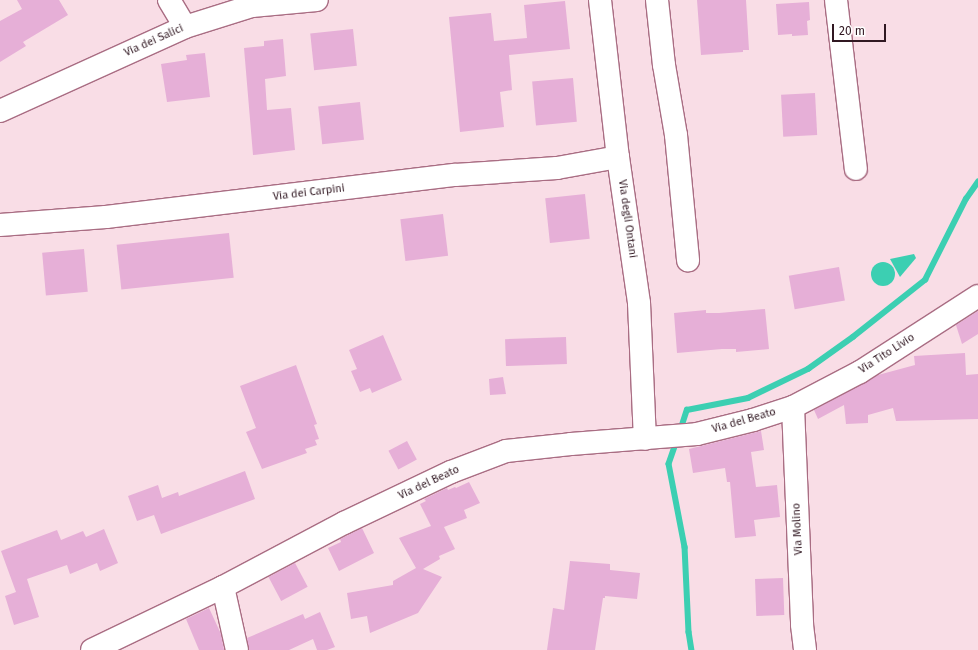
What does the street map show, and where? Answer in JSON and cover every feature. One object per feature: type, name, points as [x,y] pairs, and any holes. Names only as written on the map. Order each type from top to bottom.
[{"type":"street","points":[[169,0],[185,27]]},
{"type":"street","name":"Via dei Salici","points":[[0,110],[185,27],[252,6],[317,0]]},
{"type":"street","name":"Via degli Ontani","points":[[600,0],[618,157],[639,303],[655,438]]},
{"type":"street","points":[[657,0],[664,64],[676,135],[688,260]]},
{"type":"street","points":[[836,0],[856,169]]},
{"type":"street","name":"Via dei Carpini","points":[[0,225],[106,216],[455,175],[557,168],[618,157]]},
{"type":"street","name":"Via Tito Livio","points":[[793,407],[860,372],[978,296]]},
{"type":"street","name":"Via del Beato","points":[[92,650],[223,587],[351,520],[450,472],[506,451],[697,434],[753,420],[793,407]]},
{"type":"street","name":"Via Molino","points":[[793,407],[802,625],[805,650]]},
{"type":"street","points":[[223,587],[238,650]]},
{"type":"shaded area","points":[[914,254],[916,258],[900,277],[890,259]]},
{"type":"shaded area","points":[[883,262],[891,266],[895,274],[891,282],[883,286],[875,282],[871,274],[875,266]]},
{"type":"building","points":[[17,0],[59,0],[68,15],[23,42],[26,46],[0,62],[0,21],[22,9]]},
{"type":"building","points":[[697,0],[746,0],[749,50],[743,50],[743,52],[701,55]]},
{"type":"building","points":[[565,1],[570,49],[509,55],[512,90],[500,92],[504,127],[460,132],[449,17],[491,13],[494,41],[527,38],[524,5]]},
{"type":"building","points":[[809,2],[810,20],[807,21],[808,35],[778,35],[776,4]]},
{"type":"building","points":[[353,29],[357,66],[314,70],[310,33]]},
{"type":"building","points":[[283,39],[286,76],[265,79],[267,110],[291,108],[295,150],[253,155],[244,48],[264,46],[264,41]]},
{"type":"building","points":[[205,53],[210,97],[167,102],[161,64],[187,60],[186,55]]},
{"type":"building","points":[[573,78],[577,122],[536,125],[532,82]]},
{"type":"building","points":[[815,93],[817,135],[783,137],[781,95]]},
{"type":"building","points":[[360,102],[364,140],[322,144],[318,106]]},
{"type":"building","points":[[585,194],[590,239],[550,243],[545,198]]},
{"type":"building","points":[[443,214],[448,256],[405,261],[400,219]]},
{"type":"building","points":[[229,233],[234,278],[121,290],[117,245]]},
{"type":"building","points":[[84,249],[88,292],[46,295],[42,253]]},
{"type":"building","points":[[839,267],[845,300],[795,309],[789,276]]},
{"type":"building","points":[[765,309],[769,349],[736,352],[736,349],[722,349],[677,353],[674,313],[706,310],[706,313],[719,313]]},
{"type":"building","points":[[978,311],[978,334],[962,344],[956,325]]},
{"type":"building","points":[[383,335],[402,380],[372,393],[370,388],[360,392],[351,371],[357,369],[349,350]]},
{"type":"building","points":[[566,337],[567,364],[506,366],[505,339]]},
{"type":"building","points":[[965,353],[966,375],[978,374],[978,419],[896,421],[893,408],[868,415],[868,423],[846,424],[844,405],[818,419],[814,410],[878,375],[915,365],[914,356]]},
{"type":"building","points":[[296,365],[317,424],[314,425],[319,439],[315,440],[317,445],[305,449],[307,453],[262,469],[246,432],[256,428],[240,386]]},
{"type":"building","points":[[503,377],[506,394],[490,395],[489,379]]},
{"type":"building","points":[[761,431],[764,450],[751,452],[756,487],[777,485],[780,517],[754,520],[756,536],[735,538],[730,482],[727,482],[725,468],[693,473],[689,449]]},
{"type":"building","points":[[407,441],[417,460],[398,469],[388,451]]},
{"type":"building","points":[[245,471],[255,499],[161,534],[154,515],[137,521],[128,496],[158,485],[162,498],[178,492],[179,496]]},
{"type":"building","points":[[469,482],[480,503],[464,510],[467,518],[444,527],[455,549],[439,556],[440,559],[423,569],[442,577],[418,613],[370,633],[367,616],[351,619],[347,593],[393,585],[393,581],[416,568],[399,538],[431,526],[420,504],[426,501],[424,499],[447,488],[448,490],[455,487],[456,488]]},
{"type":"building","points":[[362,528],[374,553],[339,571],[328,548],[341,542],[340,539]]},
{"type":"building","points":[[104,529],[118,563],[100,571],[97,563],[70,574],[67,565],[27,579],[39,617],[14,625],[5,596],[16,592],[1,551],[57,530],[61,540],[83,531],[86,537]]},
{"type":"building","points":[[570,561],[610,564],[610,570],[640,573],[637,599],[605,596],[605,598],[603,598],[595,650],[547,650],[553,608],[564,610]]},
{"type":"building","points":[[295,563],[308,587],[281,601],[269,577]]},
{"type":"building","points":[[783,578],[784,615],[756,616],[755,579]]},
{"type":"building","points":[[209,608],[221,634],[224,650],[199,650],[186,619]]},
{"type":"building","points":[[320,612],[335,647],[327,650],[317,650],[313,639],[289,650],[249,650],[247,638],[303,614],[305,619]]},
{"type":"waterway","points":[[680,431],[687,410],[748,398],[808,369],[853,337],[925,280],[966,199],[978,182]]},
{"type":"waterway","points":[[677,441],[669,464],[685,547],[689,632],[692,650]]}]
